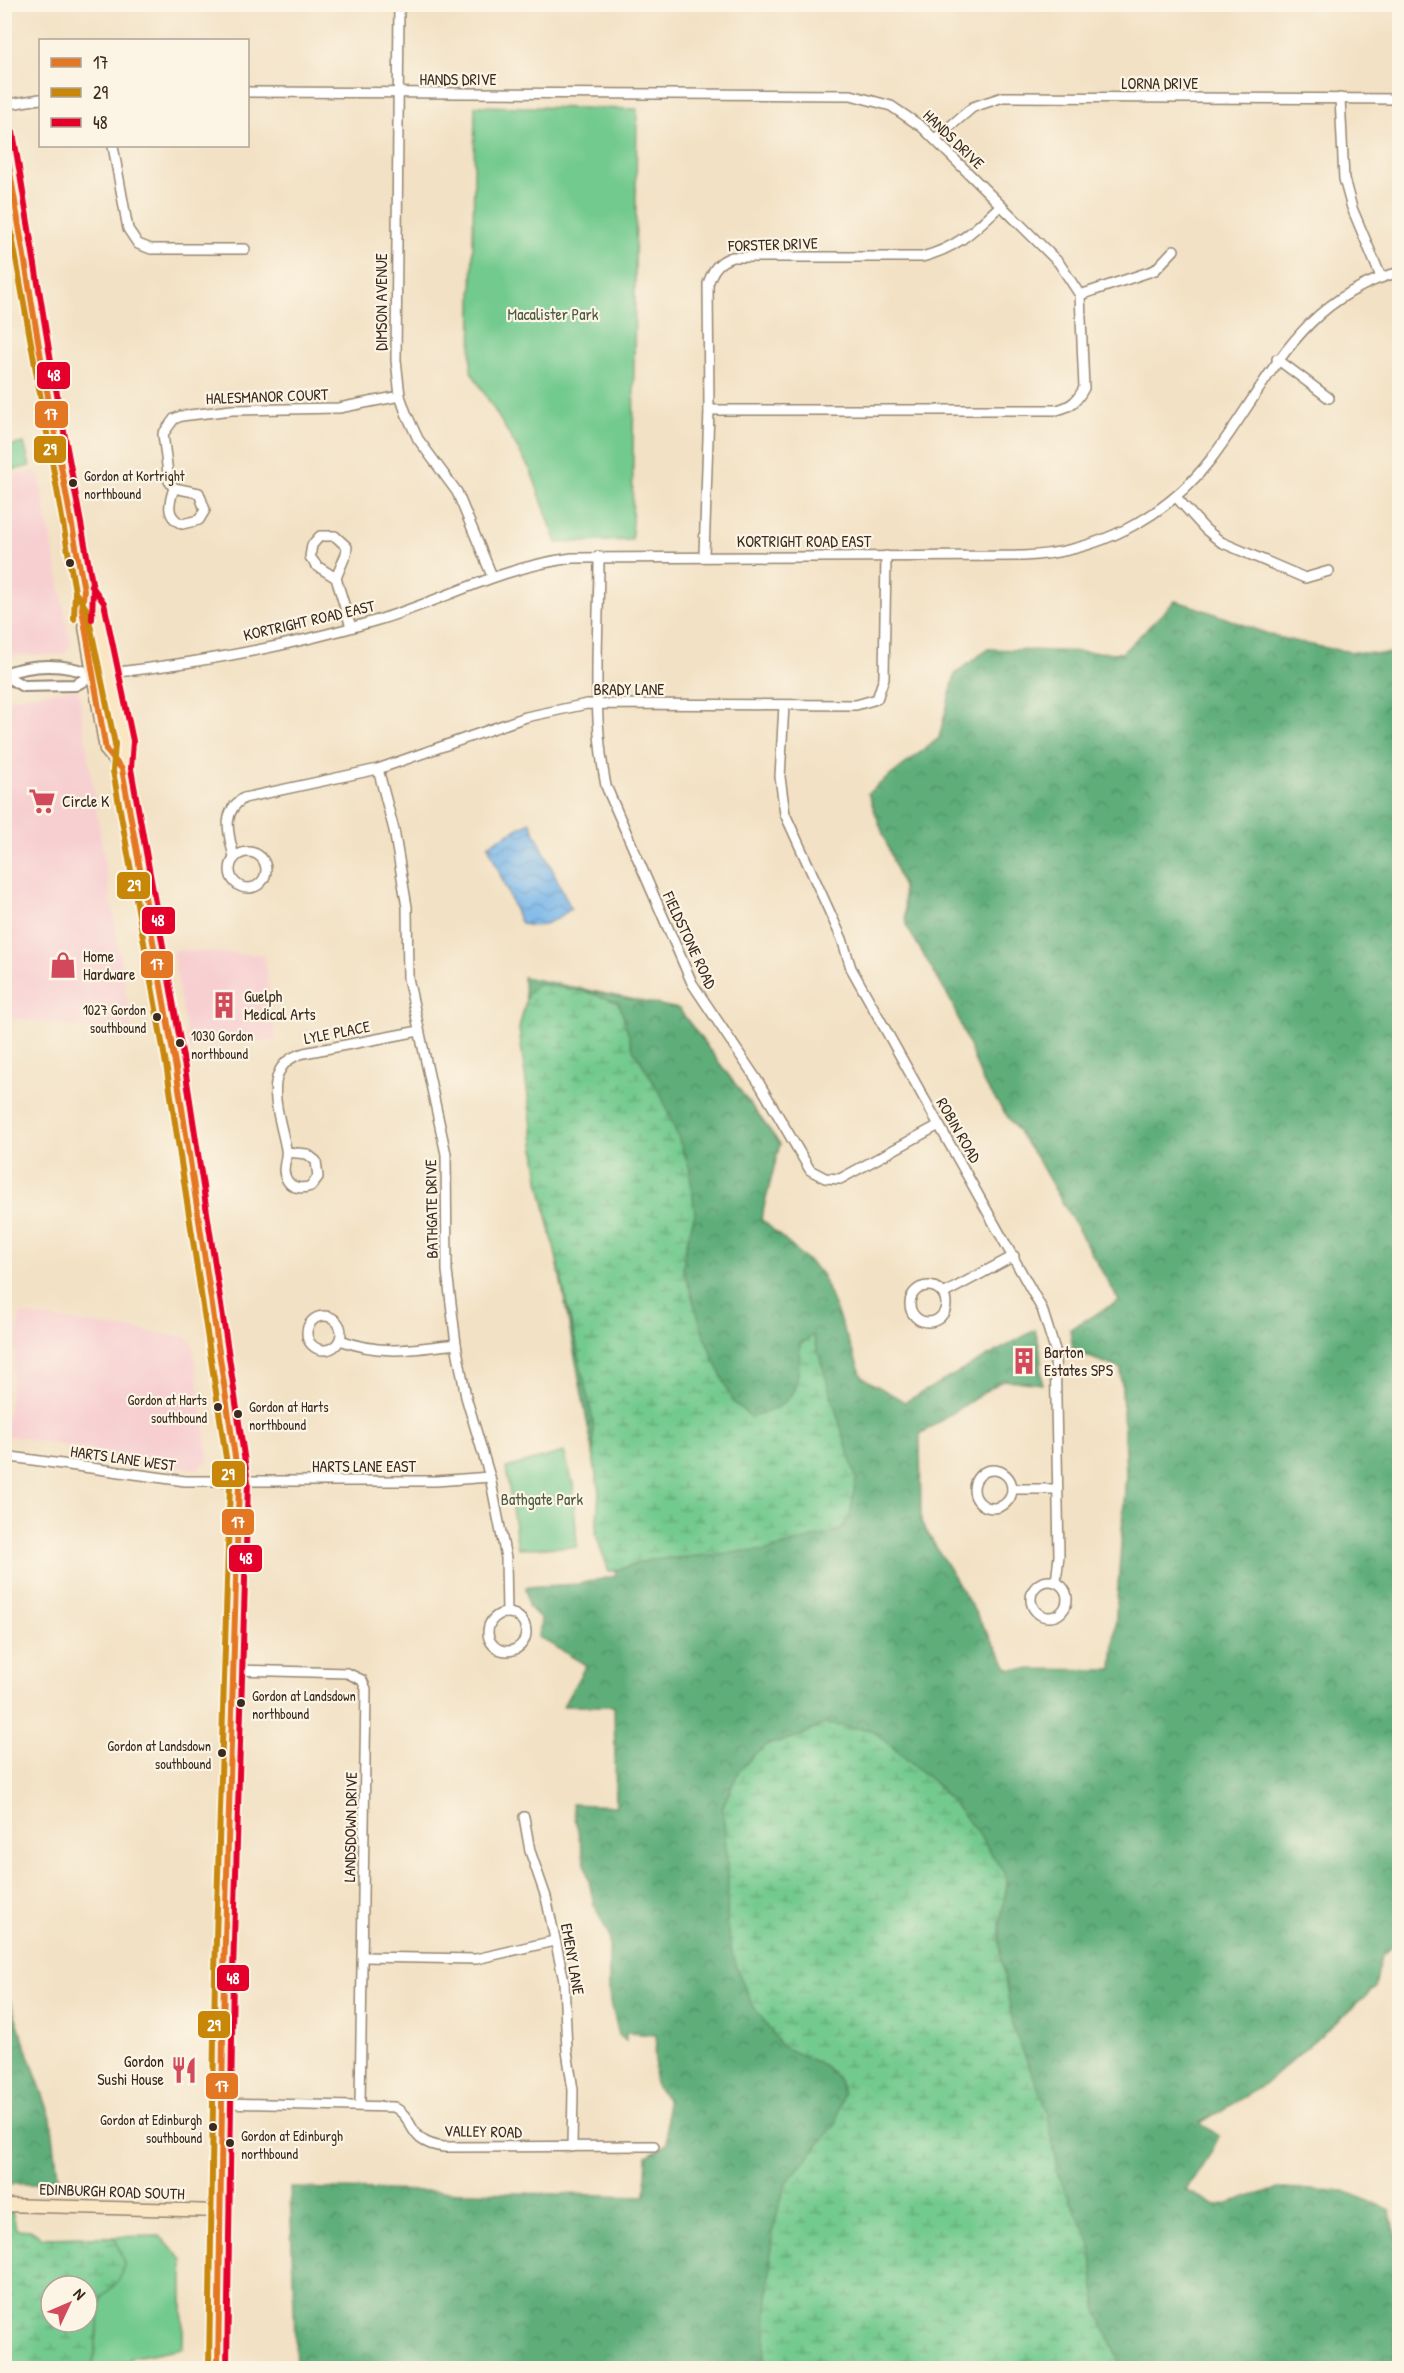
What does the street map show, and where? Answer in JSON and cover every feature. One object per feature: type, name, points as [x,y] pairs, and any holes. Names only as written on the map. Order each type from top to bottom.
[{"type":"main road","points":[[4,133],[42,364],[84,590],[82,609],[106,750],[122,770]]},
{"type":"main road","points":[[84,590],[95,606],[124,743],[122,770],[176,1070],[238,1483],[219,2211],[218,2368]]},
{"type":"main road","name":"EDINBURGH ROAD SOUTH","points":[[4,2205],[219,2211]]},
{"type":"street","name":"DIMSON AVENUE","points":[[399,4],[396,360],[400,396],[418,439],[449,479],[464,505],[492,576]]},
{"type":"street","name":"HANDS DRIVE","points":[[249,92],[851,95],[891,106],[934,139],[1059,263],[1080,295]]},
{"type":"street","name":"LORNA DRIVE","points":[[934,139],[973,107],[1004,97],[1400,99]]},
{"type":"street","points":[[4,105],[39,99]]},
{"type":"street","points":[[1340,99],[1344,179],[1352,208],[1381,277]]},
{"type":"street","points":[[113,147],[128,229],[138,244],[151,249],[245,249]]},
{"type":"street","name":"FORSTER DRIVE","points":[[704,555],[709,410],[708,284],[712,271],[721,261],[732,257],[922,257],[946,250],[966,238],[1000,206]]},
{"type":"street","points":[[709,410],[1057,410],[1067,407],[1079,398],[1084,387],[1080,295],[1155,270],[1174,250]]},
{"type":"street","name":"KORTRIGHT ROAD EAST","points":[[110,673],[285,644],[408,609],[492,576],[546,561],[599,556],[1023,556],[1063,551],[1098,542],[1124,531],[1176,497],[1211,459],[1277,359],[1316,317],[1336,302],[1381,277],[1400,272]]},
{"type":"street","points":[[1277,359],[1329,398]]},
{"type":"street","name":"HALESMANOR COURT","points":[[174,488],[169,507],[173,518],[182,524],[199,520],[205,510],[203,498],[194,490],[174,488],[169,481],[163,434],[174,419],[181,416],[232,410],[339,408],[400,396]]},
{"type":"street","points":[[1176,497],[1205,529],[1221,542],[1305,578],[1329,571]]},
{"type":"street","points":[[336,578],[317,566],[310,556],[312,545],[320,536],[335,536],[346,547],[346,554],[336,578],[351,627]]},
{"type":"street","name":"FIELDSTONE ROAD","points":[[599,556],[597,703],[601,759],[606,786],[692,983],[759,1083],[810,1170],[825,1178],[840,1179],[939,1125]]},
{"type":"street","name":"BRADY LANE","points":[[234,857],[251,852],[262,858],[266,870],[262,881],[246,888],[236,883],[230,873],[234,857],[227,823],[230,811],[238,801],[250,796],[378,769],[526,717],[597,703],[856,705],[878,699],[884,678],[886,556]]},
{"type":"street","points":[[4,675],[23,668],[72,666],[94,675]]},
{"type":"street","points":[[4,675],[23,686],[75,685],[94,675],[110,673]]},
{"type":"street","name":"ROBIN ROAD","points":[[784,705],[780,777],[785,814],[842,939],[851,968],[1014,1256],[1042,1309],[1055,1350],[1059,1556],[1056,1582]]},
{"type":"street","name":"BATHGATE DRIVE","points":[[378,769],[394,830],[403,885],[406,907],[408,978],[446,1154],[447,1271],[456,1344],[466,1397],[490,1477],[506,1558],[507,1613]]},
{"type":"street","name":"LYLE PLACE","points":[[287,1152],[307,1154],[316,1161],[318,1177],[311,1186],[300,1188],[289,1184],[284,1173],[287,1152],[274,1088],[278,1072],[288,1059],[304,1053],[419,1030]]},
{"type":"street","points":[[943,1294],[1014,1256]]},
{"type":"street","points":[[340,1340],[381,1351],[414,1350],[456,1344]]},
{"type":"street","name":"HARTS LANE WEST","points":[[4,1456],[186,1481],[212,1479],[238,1483]]},
{"type":"street","points":[[998,1470],[1008,1477],[1012,1489],[1008,1500],[992,1508],[981,1503],[975,1486],[976,1480],[986,1472],[998,1470]]},
{"type":"street","name":"HARTS LANE EAST","points":[[238,1483],[436,1481],[490,1477]]},
{"type":"street","points":[[1012,1489],[1057,1489]]},
{"type":"street","name":"ROBIN ROAD","points":[[1045,1581],[1056,1582],[1065,1590],[1067,1602],[1060,1612],[1043,1616],[1031,1604],[1032,1592],[1045,1581]]},
{"type":"street","points":[[507,1613],[518,1617],[525,1631],[519,1646],[509,1650],[496,1647],[490,1641],[488,1632],[496,1616],[507,1613]]},
{"type":"street","name":"LANDSDOWN DRIVE","points":[[234,1671],[346,1673],[362,1680],[367,1696],[360,2105]]},
{"type":"street","name":"EMENY LANE","points":[[524,1817],[530,1851],[546,1897],[566,2000],[567,2051],[573,2090],[572,2147]]},
{"type":"street","points":[[363,1957],[476,1959],[554,1941]]},
{"type":"street","name":"VALLEY ROAD","points":[[222,2103],[393,2107],[400,2110],[412,2131],[431,2145],[654,2146]]},
{"type":"shaded area","points":[[38,471],[71,645],[63,655],[5,655],[5,476]]},
{"type":"shaded area","points":[[78,688],[133,1035],[5,1017],[4,699]]},
{"type":"shaded area","points":[[172,950],[264,955],[276,1040],[189,1048]]},
{"type":"shaded area","points":[[20,1314],[186,1337],[193,1344],[209,1461],[196,1469],[5,1435]]},
{"type":"green space","name":"Macalister Park","points":[[475,106],[637,109],[632,540],[557,543],[531,471],[471,371]]},
{"type":"green space","points":[[24,443],[30,466],[5,472],[5,447]]},
{"type":"green space","points":[[1175,601],[1271,635],[1299,642],[1356,652],[1399,653],[1400,990],[1395,991],[1400,1245],[1399,1946],[1397,1942],[1381,1957],[1375,1988],[1264,2085],[1200,2123],[1219,2136],[1211,2153],[1186,2190],[1216,2206],[1278,2189],[1344,2191],[1391,2210],[1400,2261],[1394,2358],[1396,2368],[296,2368],[290,2188],[645,2196],[647,2156],[667,2144],[667,2098],[654,2084],[656,2035],[626,2033],[626,2041],[619,2035],[609,1994],[609,1936],[594,1904],[572,1804],[616,1806],[614,1706],[563,1706],[586,1665],[539,1637],[541,1619],[528,1606],[526,1587],[578,1584],[616,1576],[559,1271],[523,977],[679,1009],[780,1144],[761,1219],[821,1273],[863,1378],[905,1402],[1035,1330],[1040,1348],[1042,1384],[1003,1380],[920,1434],[921,1522],[1009,1669],[1112,1670],[1126,1474],[1121,1369],[1073,1351],[1070,1329],[1119,1301],[1038,1160],[983,1082],[952,1003],[906,925],[903,888],[868,793],[939,738],[955,674],[988,649],[1122,653]]},
{"type":"green space","points":[[537,984],[587,992],[619,1003],[633,1049],[661,1094],[689,1166],[695,1213],[683,1268],[706,1341],[733,1402],[751,1417],[778,1407],[787,1400],[796,1384],[800,1345],[813,1335],[856,1478],[850,1517],[839,1531],[769,1550],[650,1560],[609,1572],[596,1535],[599,1491],[594,1463],[593,1420],[539,1180],[519,1029],[527,995]]},
{"type":"green space","name":"Bathgate Park","points":[[564,1452],[573,1484],[577,1547],[518,1548],[506,1468]]},
{"type":"green space","points":[[824,1724],[872,1730],[938,1786],[978,1833],[1004,1873],[1007,1884],[1000,1924],[1000,1952],[1014,2030],[1047,2109],[1058,2175],[1089,2239],[1098,2313],[1122,2368],[764,2368],[772,2233],[786,2183],[836,2124],[843,2093],[839,2080],[825,2066],[781,2046],[752,2004],[734,1962],[727,1927],[728,1879],[723,1806],[739,1771],[756,1753],[767,1745],[800,1736]]},
{"type":"green space","points":[[4,1984],[51,2118],[59,2184],[5,2184]]},
{"type":"green space","points":[[4,2177],[16,2229],[30,2230],[42,2238],[115,2237],[124,2264],[119,2280],[102,2297],[99,2319],[99,2274],[39,2274],[39,2334],[97,2334],[93,2364],[78,2368],[5,2368]]},
{"type":"green space","points":[[5,2229],[30,2230],[42,2238],[160,2236],[183,2261],[183,2348],[130,2358],[128,2368],[5,2368]]},
{"type":"water","points":[[530,822],[571,909],[553,921],[533,926],[520,922],[488,845]]},
{"type":"transit line","name":"48","points":[[13,132],[51,362],[93,588],[92,619]]},
{"type":"transit line","name":"17","points":[[4,136],[42,364],[84,590],[82,609],[106,750],[122,769],[176,1069],[239,1483],[224,1972],[218,2368]]},
{"type":"transit line","name":"29","points":[[4,191],[75,591],[74,619]]},
{"type":"transit line","name":"48","points":[[91,585],[104,603],[133,741],[131,769],[185,1068],[248,1482],[233,1972],[227,2368]]},
{"type":"transit line","name":"29","points":[[77,595],[87,610],[115,744],[113,771],[167,1070],[230,1484],[215,1972],[209,2368]]},
{"type":"place","name":"Gordon at Kortright northbound","points":[[73,483]]},
{"type":"place","name":"Circle K","points":[[42,801]]},
{"type":"place","name":"Home Hardware","points":[[63,965]]},
{"type":"place","name":"Guelph Medical Arts","points":[[224,1005]]},
{"type":"place","name":"1027 Gordon southbound","points":[[157,1017]]},
{"type":"place","name":"1030 Gordon northbound","points":[[180,1043]]},
{"type":"place","name":"Barton Estates SPS","points":[[1024,1361]]},
{"type":"place","name":"Gordon at Harts southbound","points":[[218,1407]]},
{"type":"place","name":"Gordon at Harts northbound","points":[[238,1414]]},
{"type":"place","name":"Gordon at Landsdown northbound","points":[[241,1703]]},
{"type":"place","name":"Gordon at Landsdown southbound","points":[[222,1753]]},
{"type":"place","name":"Gordon Sushi House","points":[[184,2070]]},
{"type":"place","name":"Gordon at Edinburgh southbound","points":[[213,2127]]},
{"type":"place","name":"Gordon at Edinburgh northbound","points":[[230,2143]]}]
